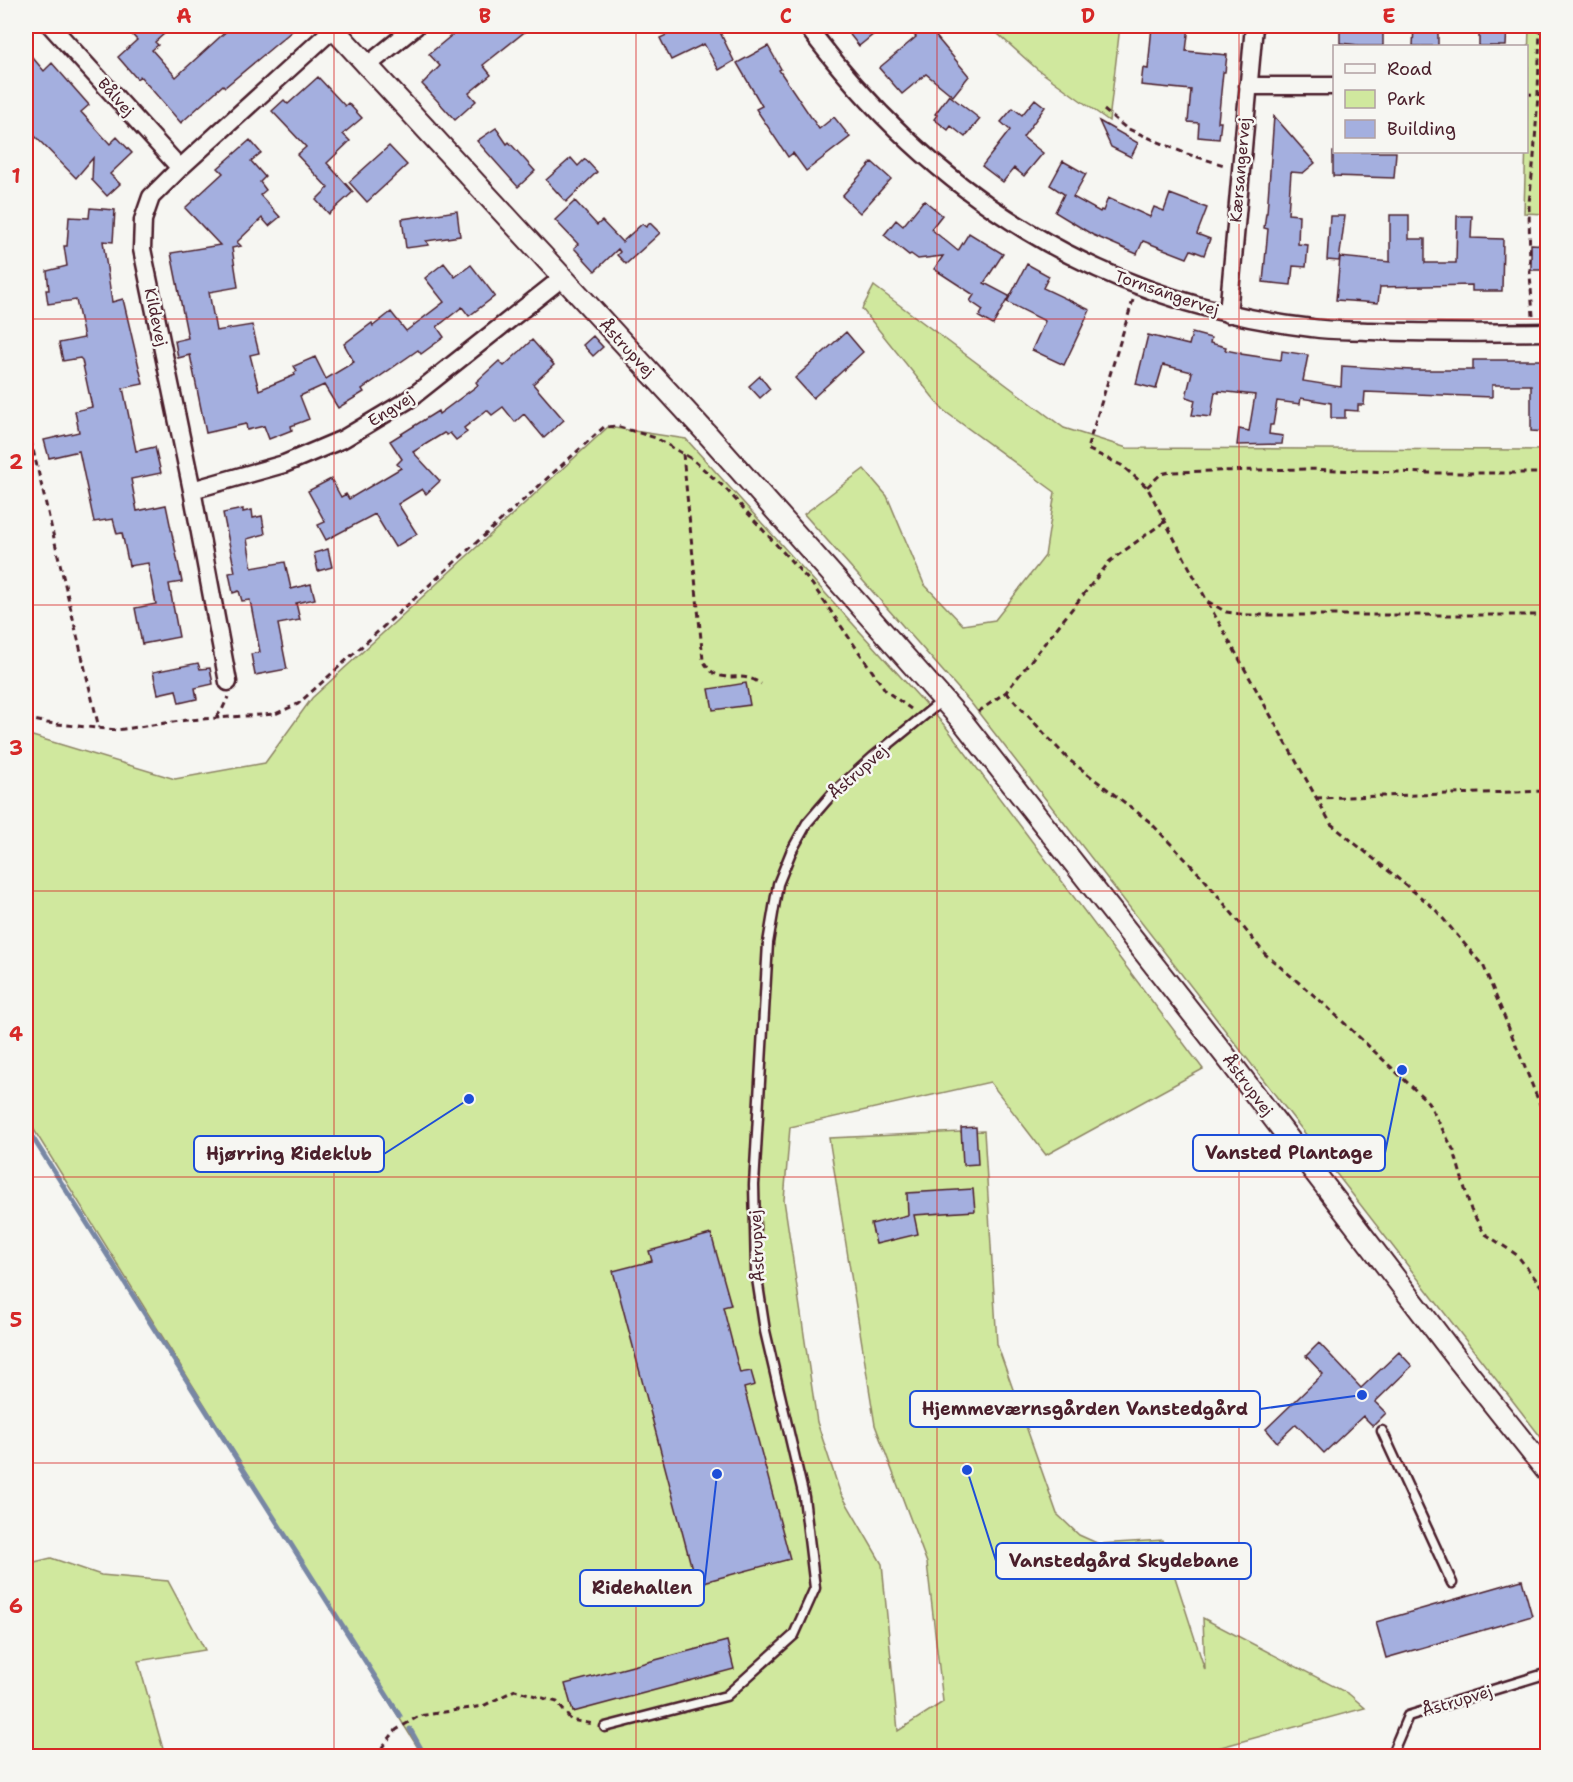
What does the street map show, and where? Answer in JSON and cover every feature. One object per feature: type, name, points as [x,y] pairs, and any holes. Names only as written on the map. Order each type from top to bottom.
[{"type":"street","name":"Bålvej","points":[[51,26],[180,168]]},
{"type":"street","points":[[368,65],[416,26]]},
{"type":"street","name":"Tornsangervej","points":[[807,26],[880,114],[939,170],[1005,218],[1075,258],[1137,286],[1227,314],[1313,329],[1420,333],[1541,332]]},
{"type":"street","name":"Kærsangervej","points":[[1227,314],[1254,26]]},
{"type":"street","name":"Kildevej","points":[[228,682],[192,490],[142,249],[143,220],[151,197],[333,27]]},
{"type":"street","name":"Åstrupvej","points":[[333,27],[710,437],[963,722],[1231,1062],[1458,1360],[1548,1473]]},
{"type":"street","points":[[1248,86],[1333,86]]},
{"type":"street","name":"Engvej","points":[[192,490],[284,464],[343,439],[408,400],[562,278]]},
{"type":"lane","name":"Åstrupvej","points":[[605,1727],[726,1696],[794,1635],[815,1588],[804,1497],[765,1331],[756,1272],[754,1185],[768,943],[778,884],[791,852],[807,823],[841,786],[944,700]]},
{"type":"lane","points":[[1382,1431],[1452,1583]]},
{"type":"lane","name":"Åstrupvej","points":[[1391,1756],[1408,1716],[1548,1673]]},
{"type":"path","points":[[1540,26],[1538,94],[1529,203],[1530,274],[1541,332]]},
{"type":"path","points":[[1528,94],[1548,95]]},
{"type":"path","points":[[1104,110],[1126,128],[1187,154],[1240,170]]},
{"type":"path","points":[[1137,286],[1087,449],[1121,465],[1147,487],[1330,824],[1434,908],[1484,967],[1548,1124]]},
{"type":"path","points":[[26,420],[99,728]]},
{"type":"path","points":[[26,718],[47,723],[117,730],[187,720],[275,714],[298,704],[604,427],[616,426],[656,438],[692,459],[725,488],[812,584],[886,691],[922,717]]},
{"type":"path","points":[[683,454],[703,660],[708,670],[719,677],[751,677],[761,684]]},
{"type":"path","points":[[1147,487],[1161,474],[1170,472],[1305,469],[1427,473],[1548,473]]},
{"type":"path","points":[[963,722],[1006,692],[1110,561],[1164,522]]},
{"type":"path","points":[[1207,601],[1226,612],[1248,615],[1548,615]]},
{"type":"path","points":[[215,718],[227,701],[228,682]]},
{"type":"path","points":[[1006,692],[1068,759],[1150,822],[1205,880],[1264,954],[1324,1004],[1428,1102],[1454,1150],[1471,1210],[1484,1233],[1517,1255],[1548,1295]]},
{"type":"path","points":[[1316,798],[1548,791]]},
{"type":"path","points":[[375,1756],[396,1730],[419,1716],[483,1706],[515,1690],[557,1702],[571,1720],[605,1727]]},
{"type":"green space","points":[[989,26],[1120,26],[1109,121],[1037,69]]},
{"type":"green space","points":[[1529,26],[1547,26],[1547,214],[1524,213],[1526,153],[1528,153]]},
{"type":"green space","points":[[874,286],[1064,428],[1127,448],[1547,450],[1547,1445],[971,703],[804,514],[864,469],[887,496],[924,584],[963,625],[995,620],[1045,556],[1055,492],[943,410],[862,309]]},
{"type":"green space","points":[[608,427],[686,439],[946,727],[1203,1069],[1046,1155],[990,1082],[790,1127],[784,1200],[817,1422],[840,1492],[882,1564],[898,1731],[943,1702],[927,1563],[875,1425],[829,1138],[984,1131],[997,1344],[1057,1514],[1079,1535],[1099,1544],[1163,1540],[1205,1670],[1203,1618],[1349,1694],[1365,1708],[1188,1756],[423,1756],[26,1117],[26,734],[175,779],[265,763],[312,698]]},
{"type":"green space","points":[[51,1558],[101,1575],[168,1581],[205,1650],[138,1661],[165,1756],[26,1756],[26,1564]]},
{"type":"building","points":[[124,26],[173,26],[155,42],[158,45],[152,50],[176,77],[232,26],[298,26],[225,87],[223,85],[181,123],[140,76],[137,79],[118,57],[137,40]]},
{"type":"building","points":[[463,26],[532,26],[483,65],[491,75],[469,93],[476,101],[455,120],[422,84],[440,66],[429,54]]},
{"type":"building","points":[[685,26],[717,26],[734,61],[719,70],[704,44],[671,60],[660,38]]},
{"type":"building","points":[[843,26],[884,26],[859,46]]},
{"type":"building","points":[[906,26],[944,26],[934,34],[969,76],[953,96],[926,74],[902,94],[879,68],[916,37]]},
{"type":"building","points":[[1152,26],[1189,26],[1186,51],[1227,55],[1218,122],[1221,122],[1219,139],[1198,137],[1199,123],[1188,122],[1191,90],[1141,85],[1143,68],[1148,69]]},
{"type":"building","points":[[1340,26],[1383,26],[1383,45],[1340,43]]},
{"type":"building","points":[[1414,26],[1438,26],[1438,45],[1413,45]]},
{"type":"building","points":[[1479,26],[1507,26],[1506,45],[1479,45]]},
{"type":"building","points":[[768,46],[781,69],[779,70],[819,129],[834,117],[850,137],[806,171],[793,153],[788,157],[756,109],[762,106],[737,63]]},
{"type":"building","points":[[26,50],[44,71],[52,63],[89,105],[81,112],[110,144],[117,137],[132,153],[110,174],[120,184],[107,196],[92,180],[93,158],[76,178],[27,128],[32,123],[26,116]]},
{"type":"building","points":[[318,77],[345,106],[348,103],[362,118],[343,134],[350,141],[327,163],[353,192],[329,214],[316,200],[328,188],[297,155],[306,147],[272,111],[284,100],[288,104]]},
{"type":"building","points":[[949,95],[980,119],[965,137],[951,126],[948,130],[934,119],[937,115],[935,114]]},
{"type":"building","points":[[1035,99],[1045,107],[1023,137],[1043,153],[1024,176],[1014,168],[1003,182],[982,166],[1010,130],[1001,122],[1013,108],[1022,115]]},
{"type":"building","points":[[1274,116],[1315,163],[1303,173],[1291,172],[1288,214],[1299,215],[1298,244],[1308,245],[1306,267],[1293,266],[1291,285],[1263,282],[1268,229],[1264,228]]},
{"type":"building","points":[[1099,121],[1138,143],[1131,157],[1111,147]]},
{"type":"building","points":[[496,128],[507,144],[509,142],[535,171],[518,187],[477,141]]},
{"type":"building","points":[[250,140],[261,153],[251,161],[265,177],[260,182],[266,190],[260,195],[280,217],[269,226],[262,218],[237,242],[241,246],[232,248],[238,287],[209,292],[216,331],[252,325],[259,353],[250,355],[259,390],[295,375],[297,371],[294,366],[315,357],[326,379],[354,362],[344,344],[391,312],[406,331],[444,302],[425,278],[444,263],[455,277],[471,265],[495,296],[469,316],[462,307],[437,327],[444,337],[421,354],[418,350],[362,389],[364,392],[338,408],[324,385],[300,396],[309,419],[291,426],[292,430],[269,439],[264,426],[247,430],[246,424],[206,433],[190,355],[178,358],[175,341],[188,338],[171,253],[220,245],[185,208],[223,173],[218,168]]},
{"type":"building","points":[[389,146],[407,165],[367,202],[349,182]]},
{"type":"building","points":[[1333,153],[1396,153],[1394,178],[1333,176]]},
{"type":"building","points":[[571,158],[578,166],[585,159],[597,172],[566,202],[546,180]]},
{"type":"building","points":[[1063,161],[1086,174],[1073,197],[1100,212],[1103,211],[1108,198],[1150,217],[1154,207],[1164,211],[1170,194],[1207,208],[1197,234],[1210,239],[1204,255],[1191,250],[1187,258],[1143,241],[1137,254],[1093,235],[1055,212],[1064,194],[1050,185]]},
{"type":"building","points":[[872,162],[891,179],[860,213],[842,196]]},
{"type":"building","points":[[924,200],[942,215],[931,229],[958,251],[969,233],[1003,254],[984,283],[1009,296],[993,325],[979,317],[983,310],[970,301],[974,295],[934,269],[943,256],[918,259],[909,255],[884,235],[896,220],[903,226]]},
{"type":"building","points":[[575,201],[597,225],[602,221],[622,242],[642,224],[646,227],[650,223],[660,233],[626,264],[617,255],[620,252],[618,249],[595,271],[574,248],[578,244],[555,220]]},
{"type":"building","points":[[90,208],[115,210],[113,242],[103,241],[112,302],[123,299],[143,384],[123,388],[136,451],[155,447],[161,473],[131,479],[137,511],[166,505],[182,582],[169,584],[179,637],[142,644],[135,608],[156,604],[148,563],[129,566],[122,533],[117,534],[113,519],[94,522],[79,451],[49,458],[44,440],[79,432],[75,411],[92,407],[82,360],[80,358],[63,361],[59,343],[84,338],[76,300],[48,304],[46,290],[49,290],[47,271],[67,266],[64,246],[67,246],[69,217],[89,218]]},
{"type":"building","points":[[457,211],[460,236],[426,241],[429,245],[406,248],[402,219]]},
{"type":"building","points":[[1390,215],[1409,215],[1409,239],[1425,239],[1425,263],[1456,263],[1457,216],[1472,216],[1471,238],[1503,239],[1502,291],[1472,291],[1472,285],[1380,287],[1378,303],[1336,300],[1340,257],[1390,262]]},
{"type":"building","points":[[1330,216],[1345,216],[1339,261],[1327,260]]},
{"type":"building","points":[[1531,244],[1548,245],[1548,270],[1531,270]]},
{"type":"building","points":[[1027,264],[1049,276],[1043,288],[1090,310],[1064,365],[1032,350],[1045,321],[1007,302]]},
{"type":"building","points":[[846,332],[863,352],[813,398],[795,378]]},
{"type":"building","points":[[1192,333],[1211,338],[1210,343],[1241,354],[1281,360],[1282,351],[1308,355],[1303,381],[1341,387],[1342,366],[1412,370],[1473,370],[1473,360],[1548,360],[1548,432],[1531,431],[1531,385],[1492,385],[1492,397],[1365,392],[1364,405],[1358,405],[1358,411],[1345,410],[1345,418],[1331,418],[1331,403],[1301,398],[1300,404],[1277,401],[1269,434],[1283,436],[1282,444],[1237,445],[1239,429],[1249,431],[1255,395],[1215,392],[1211,417],[1192,415],[1195,400],[1186,397],[1192,372],[1163,365],[1156,389],[1136,384],[1148,335],[1189,345]]},
{"type":"building","points":[[593,336],[603,347],[593,356],[583,345]]},
{"type":"building","points":[[532,340],[554,365],[533,384],[564,420],[544,438],[524,414],[515,422],[503,407],[492,415],[487,410],[464,428],[467,432],[456,440],[450,433],[447,435],[444,433],[413,452],[440,481],[426,494],[422,489],[398,504],[417,534],[395,547],[375,514],[326,540],[318,525],[325,522],[308,491],[331,479],[341,497],[346,494],[349,499],[401,468],[397,464],[402,459],[390,441],[438,411],[439,414],[478,385],[476,382],[499,361],[504,366]]},
{"type":"building","points":[[760,376],[770,389],[760,398],[749,386]]},
{"type":"building","points":[[243,509],[243,512],[252,510],[253,518],[262,516],[265,534],[247,539],[252,568],[285,562],[291,589],[311,584],[315,599],[296,603],[300,620],[278,624],[287,669],[255,675],[251,654],[260,652],[250,600],[242,601],[239,591],[233,593],[229,573],[235,572],[223,513]]},
{"type":"building","points":[[328,549],[332,567],[318,571],[314,553]]},
{"type":"building","points":[[198,663],[200,669],[210,668],[213,684],[195,688],[197,699],[179,703],[176,690],[158,694],[153,672]]},
{"type":"building","points":[[746,683],[750,705],[713,710],[709,689]]},
{"type":"building","points":[[976,1127],[978,1164],[963,1165],[961,1128]]},
{"type":"building","points":[[973,1189],[975,1211],[914,1215],[918,1234],[876,1244],[871,1224],[908,1215],[907,1193]]},
{"type":"building","points":[[711,1234],[731,1305],[723,1307],[740,1373],[751,1371],[755,1385],[744,1388],[790,1559],[696,1584],[613,1271],[652,1261],[649,1251]]},
{"type":"building","points":[[1319,1343],[1361,1388],[1399,1352],[1412,1366],[1375,1402],[1386,1413],[1373,1426],[1363,1416],[1324,1453],[1296,1424],[1277,1442],[1266,1429],[1323,1374],[1306,1356]]},
{"type":"building","points":[[1522,1580],[1532,1616],[1386,1658],[1376,1622]]},
{"type":"building","points":[[727,1641],[734,1669],[573,1712],[565,1684]]},
{"type":"waterway","points":[[26,1127],[400,1716]]},
{"type":"waterway","points":[[410,1729],[425,1756]]},
{"type":"place","name":"Vansted Plantage","points":[[1402,1070]]},
{"type":"place","name":"Hjørring Rideklub","points":[[469,1099]]},
{"type":"place","name":"Hjemmeværnsgården Vanstedgård","points":[[1362,1395]]},
{"type":"place","name":"Vanstedgård Skydebane","points":[[967,1470]]},
{"type":"place","name":"Ridehallen","points":[[717,1474]]}]
